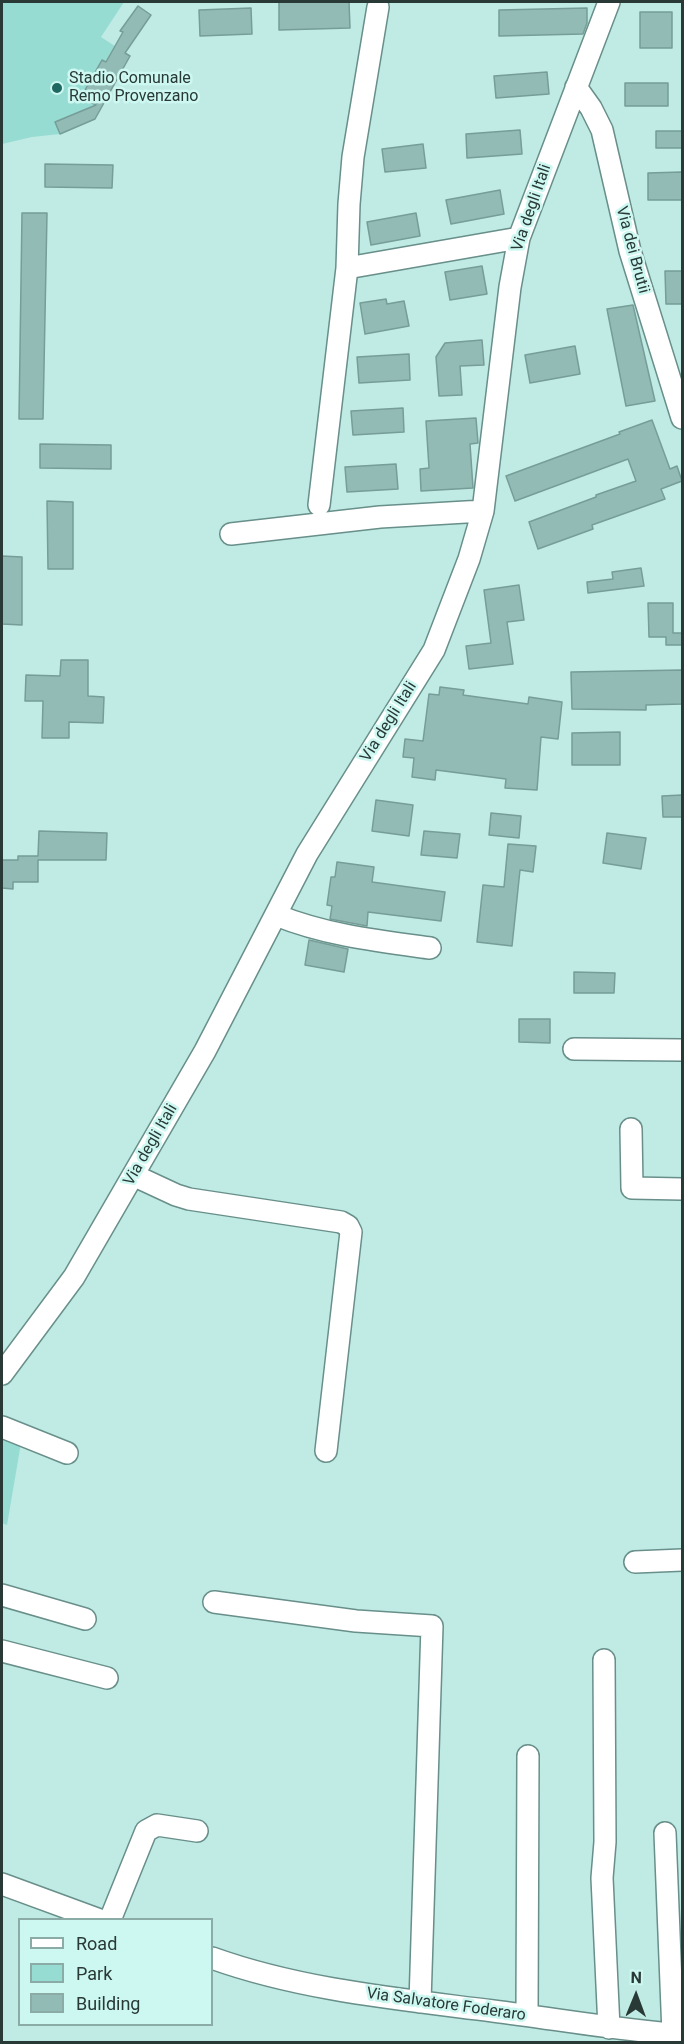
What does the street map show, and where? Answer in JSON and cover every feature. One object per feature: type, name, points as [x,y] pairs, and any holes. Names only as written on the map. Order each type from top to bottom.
[{"type":"street","name":"Via degli Itali","points":[[2,1374],[74,1277],[205,1051],[308,854],[434,650],[469,560],[483,512],[510,287],[519,238],[609,2]]},
{"type":"street","points":[[319,505],[347,268],[353,157],[378,7]]},
{"type":"street","name":"Via dei Brutii","points":[[576,87],[602,129],[630,251],[674,360],[682,418]]},
{"type":"street","points":[[347,268],[519,238]]},
{"type":"street","points":[[231,534],[380,518],[483,512]]},
{"type":"street","points":[[276,915],[298,924],[365,939],[430,948]]},
{"type":"street","points":[[574,1048],[682,1050]]},
{"type":"street","points":[[631,1129],[632,1188],[682,1189]]},
{"type":"street","points":[[133,1175],[176,1195],[341,1222],[348,1226],[351,1232],[326,1451]]},
{"type":"street","points":[[2,1427],[67,1452]]},
{"type":"street","points":[[635,1562],[682,1560]]},
{"type":"street","points":[[2,1595],[85,1619]]},
{"type":"street","points":[[214,1602],[356,1621],[432,1626],[420,2002]]},
{"type":"street","points":[[2,1651],[106,1678]]},
{"type":"street","points":[[604,1660],[605,1842],[602,1878],[609,2028]]},
{"type":"street","points":[[527,2015],[528,1756]]},
{"type":"street","points":[[111,1918],[146,1831],[158,1825],[196,1831]]},
{"type":"street","points":[[665,1833],[678,2034]]},
{"type":"street","points":[[2,1884],[95,1918]]},
{"type":"street","name":"Via Salvatore Foderaro","points":[[213,1958],[236,1967],[342,1990],[609,2028],[678,2034]]},
{"type":"green space","name":"Stadio Comunale Remo Provenzano","points":[[2,2],[124,2],[101,37],[130,56],[95,119],[60,134],[32,137],[2,144]]},
{"type":"green space","points":[[2,1437],[21,1443],[7,1525],[2,1523]]},
{"type":"building","points":[[279,2],[349,2],[350,28],[279,30]]},
{"type":"building","points":[[138,6],[151,15],[125,53],[130,56],[95,119],[60,134],[55,122],[96,105],[81,97],[102,60],[106,62],[123,32],[120,31]]},
{"type":"building","points":[[251,8],[252,34],[200,36],[199,10]]},
{"type":"building","points":[[587,8],[587,23],[583,34],[499,36],[499,10]]},
{"type":"building","points":[[640,12],[672,12],[672,48],[640,48]]},
{"type":"building","points":[[547,72],[549,94],[496,98],[494,76]]},
{"type":"building","points":[[625,83],[668,83],[668,106],[625,106]]},
{"type":"building","points":[[520,130],[522,154],[467,158],[466,134]]},
{"type":"building","points":[[656,131],[682,131],[682,148],[656,148]]},
{"type":"building","points":[[423,144],[426,168],[385,172],[382,149]]},
{"type":"building","points":[[45,164],[113,165],[112,188],[45,187]]},
{"type":"building","points":[[682,172],[682,200],[648,200],[648,173]]},
{"type":"building","points":[[500,190],[504,214],[451,224],[446,200]]},
{"type":"building","points":[[22,213],[47,213],[43,419],[19,419]]},
{"type":"building","points":[[416,213],[420,236],[371,245],[367,222]]},
{"type":"building","points":[[482,266],[487,294],[450,300],[445,272]]},
{"type":"building","points":[[665,271],[682,271],[682,304],[666,304]]},
{"type":"building","points":[[386,299],[387,304],[404,301],[409,326],[365,334],[360,303]]},
{"type":"building","points":[[633,305],[655,401],[626,406],[607,309]]},
{"type":"building","points":[[482,340],[484,365],[460,366],[462,395],[439,396],[436,357],[445,343]]},
{"type":"building","points":[[575,346],[580,374],[530,383],[525,355]]},
{"type":"building","points":[[409,354],[410,380],[359,383],[357,357]]},
{"type":"building","points":[[403,408],[404,432],[353,435],[351,411]]},
{"type":"building","points":[[476,418],[478,443],[470,444],[473,488],[421,491],[420,469],[429,468],[426,421]]},
{"type":"building","points":[[652,420],[670,469],[677,466],[682,481],[661,489],[665,499],[592,525],[593,529],[538,549],[529,522],[636,481],[628,459],[515,501],[506,476]]},
{"type":"building","points":[[40,444],[111,445],[111,469],[40,468]]},
{"type":"building","points":[[396,464],[398,489],[347,492],[345,467]]},
{"type":"building","points":[[47,501],[73,502],[73,569],[48,569]]},
{"type":"building","points":[[2,556],[22,557],[22,625],[2,624]]},
{"type":"building","points":[[641,568],[644,586],[588,593],[587,582],[613,579],[612,572]]},
{"type":"building","points":[[519,585],[524,620],[507,622],[513,664],[469,669],[466,646],[491,643],[484,590]]},
{"type":"building","points":[[648,603],[673,603],[673,633],[682,633],[682,645],[666,645],[666,637],[649,637]]},
{"type":"building","points":[[61,660],[88,660],[88,696],[104,697],[103,723],[69,722],[69,738],[42,738],[43,701],[25,701],[26,675],[60,676]]},
{"type":"building","points":[[682,670],[682,704],[646,705],[646,710],[572,709],[571,672]]},
{"type":"building","points":[[440,687],[464,690],[463,695],[528,704],[529,697],[562,702],[558,739],[541,737],[537,790],[505,788],[506,779],[436,770],[435,780],[412,777],[414,758],[403,757],[405,739],[423,741],[429,694],[439,695]]},
{"type":"building","points":[[620,732],[620,765],[572,765],[572,733]]},
{"type":"building","points":[[682,795],[682,817],[663,817],[662,796]]},
{"type":"building","points":[[376,800],[413,805],[409,836],[372,831]]},
{"type":"building","points":[[491,813],[521,816],[519,838],[489,835]]},
{"type":"building","points":[[39,831],[107,833],[106,860],[38,860],[38,882],[13,882],[13,889],[2,888],[2,860],[18,860],[18,856],[38,856]]},
{"type":"building","points":[[424,831],[460,834],[457,858],[421,855]]},
{"type":"building","points":[[607,833],[646,838],[641,869],[603,863]]},
{"type":"building","points":[[508,844],[536,846],[533,872],[520,870],[512,946],[477,942],[483,885],[504,887]]},
{"type":"building","points":[[337,862],[374,867],[372,882],[445,892],[441,921],[368,912],[367,926],[330,919],[332,906],[327,905],[331,877],[335,877]]},
{"type":"building","points":[[309,940],[348,949],[344,972],[305,965]]},
{"type":"building","points":[[574,972],[615,973],[614,993],[574,993]]},
{"type":"building","points":[[519,1019],[550,1019],[550,1043],[519,1042]]},
{"type":"place","name":"Stadio Comunale Remo Provenzano","points":[[57,88]]}]
